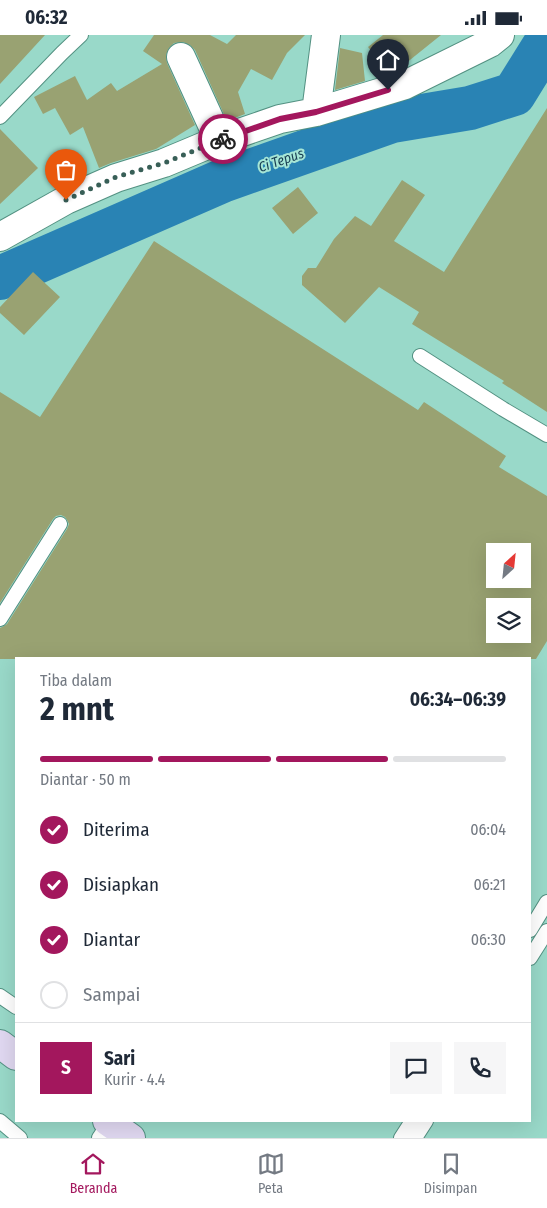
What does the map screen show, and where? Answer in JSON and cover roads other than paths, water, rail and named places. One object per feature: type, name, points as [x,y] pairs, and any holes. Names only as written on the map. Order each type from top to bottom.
[{"type":"main road","points":[[0,1044],[15,1055]]},
{"type":"main road","points":[[105,1127],[131,1138]]},
{"type":"street","points":[[316,112],[326,35]]},
{"type":"street","points":[[0,237],[66,200],[116,177],[164,163],[218,140],[280,119],[316,112],[405,85],[490,43],[500,35]]},
{"type":"street","points":[[181,57],[218,140]]},
{"type":"lane","points":[[0,117],[81,35]]},
{"type":"lane","points":[[420,357],[547,435]]},
{"type":"lane","points":[[0,619],[60,524]]},
{"type":"lane","points":[[531,927],[547,902]]},
{"type":"lane","points":[[531,956],[547,931]]},
{"type":"lane","points":[[0,996],[15,1006]]},
{"type":"lane","points":[[0,1121],[20,1138]]},
{"type":"lane","points":[[401,1138],[411,1122]]},
{"type":"lane","points":[[415,1138],[425,1122]]},
{"type":"waterway","name":"Ci Tepus","points":[[0,278],[222,181],[392,121],[470,108],[514,94],[547,41]]}]
